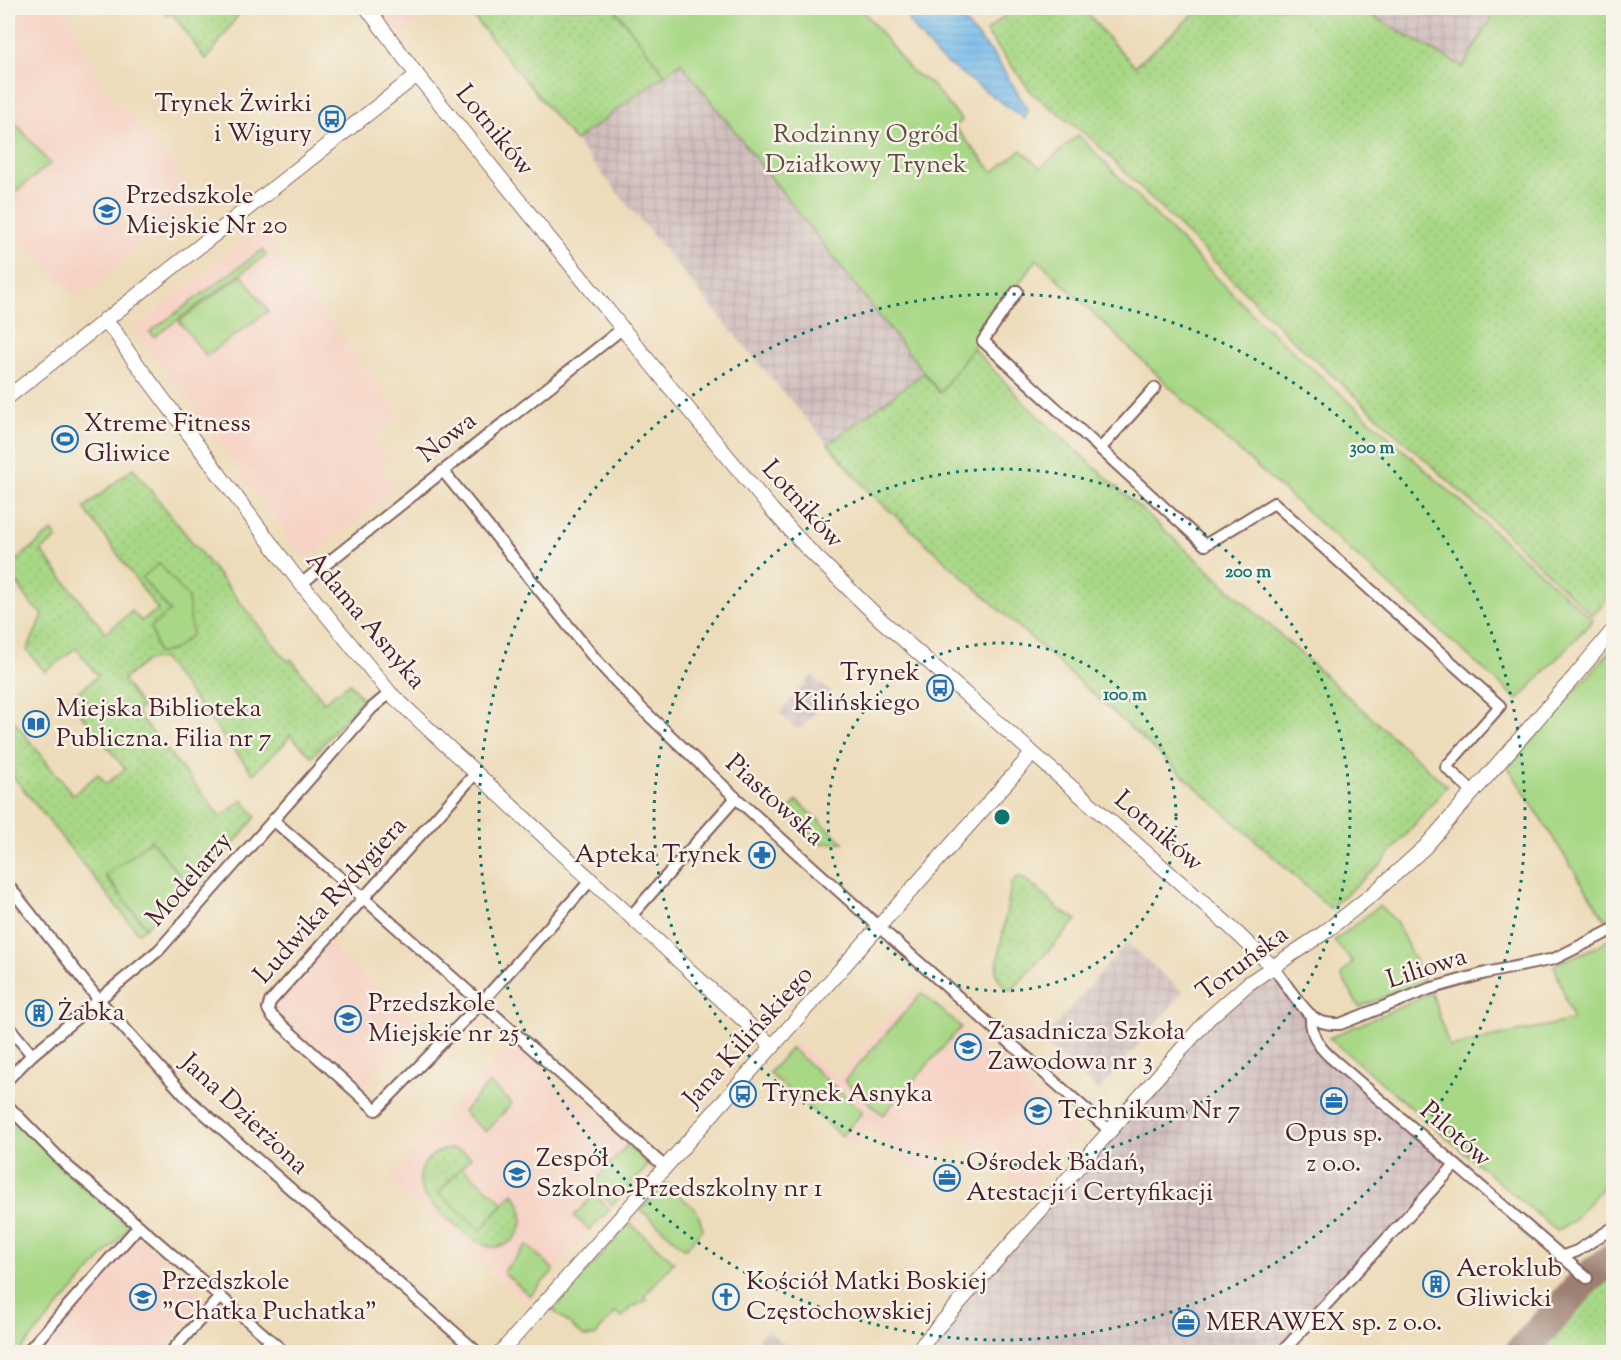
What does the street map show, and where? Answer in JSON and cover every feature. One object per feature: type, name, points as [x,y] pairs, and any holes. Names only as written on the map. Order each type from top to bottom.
[{"type":"street","name":"Lotników","points":[[367,8],[417,75],[731,462],[813,555],[881,620],[1238,933],[1274,968]]},
{"type":"street","points":[[8,397],[417,75]]},
{"type":"street","points":[[1017,291],[983,341],[1205,545],[1274,503],[1500,706],[1446,767],[1473,792]]},
{"type":"street","name":"Adama Asnyka","points":[[104,320],[116,333],[301,584],[390,693],[773,1047]]},
{"type":"street","name":"Nowa","points":[[301,584],[623,328]]},
{"type":"street","points":[[1100,449],[1155,388]]},
{"type":"street","name":"Piastowska","points":[[443,471],[596,660],[641,708],[736,798],[879,927],[1110,1130]]},
{"type":"street","name":"Toruńska","points":[[916,1353],[1214,1013],[1249,984],[1325,932],[1374,893],[1425,847],[1614,629]]},
{"type":"street","name":"Modelarzy","points":[[8,1079],[32,1055],[159,950],[372,708],[390,693]]},
{"type":"street","name":"Jana Kilińskiego","points":[[501,1353],[1032,754]]},
{"type":"street","name":"Ludwika Rydygiera","points":[[475,774],[270,1002],[268,1009],[272,1016],[376,1110],[481,1003],[591,880]]},
{"type":"street","points":[[630,916],[736,798]]},
{"type":"street","points":[[273,820],[665,1167]]},
{"type":"street","name":"Jana Dzierżona","points":[[8,885],[98,999],[188,1099],[477,1353]]},
{"type":"street","name":"Liliowa","points":[[1311,1015],[1323,1022],[1340,1024],[1429,988],[1554,959],[1614,929]]},
{"type":"street","points":[[1274,968],[1311,1015]]},
{"type":"street","name":"Pilotów","points":[[1311,1015],[1310,1022],[1314,1035],[1324,1052],[1587,1278]]},
{"type":"street","points":[[8,1026],[32,1055]]},
{"type":"street","points":[[8,1106],[67,1166],[284,1353]]},
{"type":"street","points":[[1282,1353],[1455,1165]]},
{"type":"street","points":[[27,1353],[139,1226]]},
{"type":"street","points":[[1561,1257],[1577,1251],[1614,1227]]},
{"type":"street","points":[[171,1353],[220,1297]]},
{"type":"street","points":[[260,1353],[270,1341]]},
{"type":"shaded area","points":[[8,8],[64,8],[115,108],[119,109],[124,106],[201,201],[77,297],[8,230]]},
{"type":"shaded area","points":[[373,8],[437,8],[395,39]]},
{"type":"shaded area","points":[[1358,8],[1497,8],[1463,67]]},
{"type":"shaded area","points":[[681,63],[924,373],[828,444],[752,356],[575,141]]},
{"type":"shaded area","points":[[261,228],[400,416],[371,437],[386,459],[379,465],[395,488],[306,560],[134,328]]},
{"type":"shaded area","points":[[812,676],[832,693],[801,729],[798,726],[795,728],[779,713]]},
{"type":"shaded area","name":"Przedszkole Miejskie nr 25","points":[[328,943],[418,1023],[363,1087],[359,1086],[279,1014],[276,1007],[277,1000]]},
{"type":"shaded area","points":[[1127,943],[1183,992],[1099,1091],[1042,1041]]},
{"type":"shaded area","points":[[1274,968],[1311,1015],[1314,1035],[1455,1165],[1282,1352],[916,1352],[1197,1030]]},
{"type":"shaded area","points":[[916,988],[1079,1132],[1026,1193],[959,1133],[922,1174],[868,1127],[851,1145],[769,1073],[797,1042],[837,1077]]},
{"type":"shaded area","name":"Zespół Szkolno-Przedszkolny nr 1","points":[[511,1041],[647,1163],[647,1167],[527,1302],[387,1181]]},
{"type":"shaded area","name":"Przedszkole \"Chatka Puchatka\"","points":[[138,1240],[145,1243],[205,1299],[202,1306],[161,1352],[35,1352],[130,1243]]},
{"type":"shaded area","points":[[767,1329],[794,1352],[747,1352]]},
{"type":"green space","points":[[161,8],[226,8],[238,15],[208,58],[205,59],[172,13],[167,16]]},
{"type":"green space","points":[[466,8],[614,8],[665,74],[575,141]]},
{"type":"green space","name":"Rodzinny Ogród Działkowy Trynek","points":[[614,8],[861,8],[912,72],[929,82],[962,120],[955,127],[993,172],[1021,150],[1041,168],[1078,135],[1256,318],[1593,620],[1518,700],[1200,416],[1037,259],[940,393],[681,63],[665,74]]},
{"type":"green space","points":[[1013,8],[1084,8],[1135,66],[1201,8],[1358,8],[1463,67],[1497,8],[1613,8],[1614,591],[1593,616],[1496,524],[1292,339],[1095,142],[1032,93],[986,32]]},
{"type":"green space","points":[[14,121],[50,164],[8,198],[8,126]]},
{"type":"green space","points":[[262,250],[266,255],[154,337],[150,332]]},
{"type":"green space","points":[[242,275],[268,311],[206,356],[179,321]]},
{"type":"green space","points":[[972,347],[1027,406],[1447,786],[1380,865],[1330,908],[869,492],[828,444],[924,373],[940,393]]},
{"type":"green space","points":[[133,468],[287,661],[291,659],[324,702],[350,683],[362,699],[312,757],[290,735],[284,744],[253,774],[162,658],[146,661],[123,680],[142,707],[136,712],[221,817],[243,800],[256,817],[199,885],[191,889],[151,840],[106,877],[146,927],[138,933],[8,770],[8,714],[73,795],[98,774],[106,784],[125,769],[69,699],[98,676],[76,648],[45,672],[27,650],[43,615],[32,605],[8,567],[52,531],[57,538],[41,551],[106,633],[132,611],[141,621],[158,610],[84,508]]},
{"type":"green space","points":[[159,563],[188,597],[192,635],[173,650],[158,654],[151,627],[170,611],[142,578]]},
{"type":"green space","points":[[1613,648],[1614,914],[1606,921],[1508,767]]},
{"type":"green space","points":[[797,801],[843,842],[820,844],[785,813]]},
{"type":"green space","points":[[151,840],[191,889],[146,927],[106,876]]},
{"type":"green space","points":[[1016,878],[1027,880],[1061,911],[1077,920],[1012,990],[1002,984],[996,973],[1011,885]]},
{"type":"green space","points":[[1379,906],[1396,921],[1424,981],[1359,1007],[1341,975],[1353,962],[1334,941]]},
{"type":"green space","points":[[1613,937],[1613,1175],[1571,1223],[1557,1231],[1329,1038],[1432,993],[1449,1047],[1573,1020],[1554,965]]},
{"type":"green space","points":[[922,993],[961,1027],[883,1115],[844,1081]]},
{"type":"green space","points":[[791,1048],[863,1112],[841,1136],[769,1073]]},
{"type":"green space","points":[[489,1083],[512,1103],[486,1132],[463,1112]]},
{"type":"green space","points":[[8,1112],[63,1170],[129,1227],[19,1352],[8,1352]]},
{"type":"green space","points":[[627,1145],[647,1163],[647,1167],[612,1205],[597,1191],[599,1188],[594,1182]]},
{"type":"green space","points":[[454,1149],[471,1157],[439,1193],[481,1230],[513,1193],[519,1202],[522,1222],[520,1231],[507,1244],[498,1247],[481,1244],[443,1215],[423,1193],[420,1176],[426,1161],[438,1152]]},
{"type":"green space","points":[[462,1167],[504,1203],[481,1230],[439,1193]]},
{"type":"green space","points":[[666,1183],[697,1211],[703,1229],[685,1249],[641,1210]]},
{"type":"green space","points":[[594,1195],[610,1209],[590,1230],[574,1216]]},
{"type":"green space","points":[[630,1223],[674,1262],[644,1296],[648,1300],[632,1307],[622,1317],[616,1312],[595,1336],[584,1337],[553,1310]]},
{"type":"green space","points":[[527,1245],[554,1270],[530,1296],[503,1272]]},
{"type":"green space","points":[[1613,1257],[1613,1352],[1521,1352],[1587,1278]]},
{"type":"water","points":[[910,8],[952,8],[994,55],[1028,109],[1025,119],[937,56],[908,21],[914,15]]},
{"type":"taxiway","points":[[1521,1352],[1587,1278],[1614,1257]]},
{"type":"place","name":"Trynek Żwirki i Wigury","points":[[332,119]]},
{"type":"place","name":"Przedszkole Miejskie Nr 20","points":[[107,211]]},
{"type":"place","name":"Xtreme Fitness Gliwice","points":[[65,439]]},
{"type":"place","name":"Trynek Kilińskiego","points":[[940,688]]},
{"type":"place","name":"Miejska Biblioteka Publiczna. Filia nr 7","points":[[36,724]]},
{"type":"place","name":"Apteka Trynek","points":[[762,855]]},
{"type":"place","name":"Żabka","points":[[39,1013]]},
{"type":"place","name":"Przedszkole Miejskie nr 25","points":[[348,1019]]},
{"type":"place","name":"Zasadnicza Szkoła Zawodowa nr 3","points":[[968,1047]]},
{"type":"place","name":"Trynek Asnyka","points":[[743,1094]]},
{"type":"place","name":"Opus sp. z o.o.","points":[[1334,1101]]},
{"type":"place","name":"Technikum Nr 7","points":[[1038,1111]]},
{"type":"place","name":"Zespół Szkolno-Przedszkolny nr 1","points":[[517,1174]]},
{"type":"place","name":"Ośrodek Badań, Atestacji i Certyfikacji","points":[[947,1178]]},
{"type":"place","name":"Aeroklub Gliwicki","points":[[1436,1284]]},
{"type":"place","name":"Przedszkole \"Chatka Puchatka\"","points":[[143,1297]]},
{"type":"place","name":"Kościół Matki Boskiej Częstochowskiej","points":[[726,1297]]},
{"type":"place","name":"MERAWEX sp. z o.o.","points":[[1186,1323]]}]
